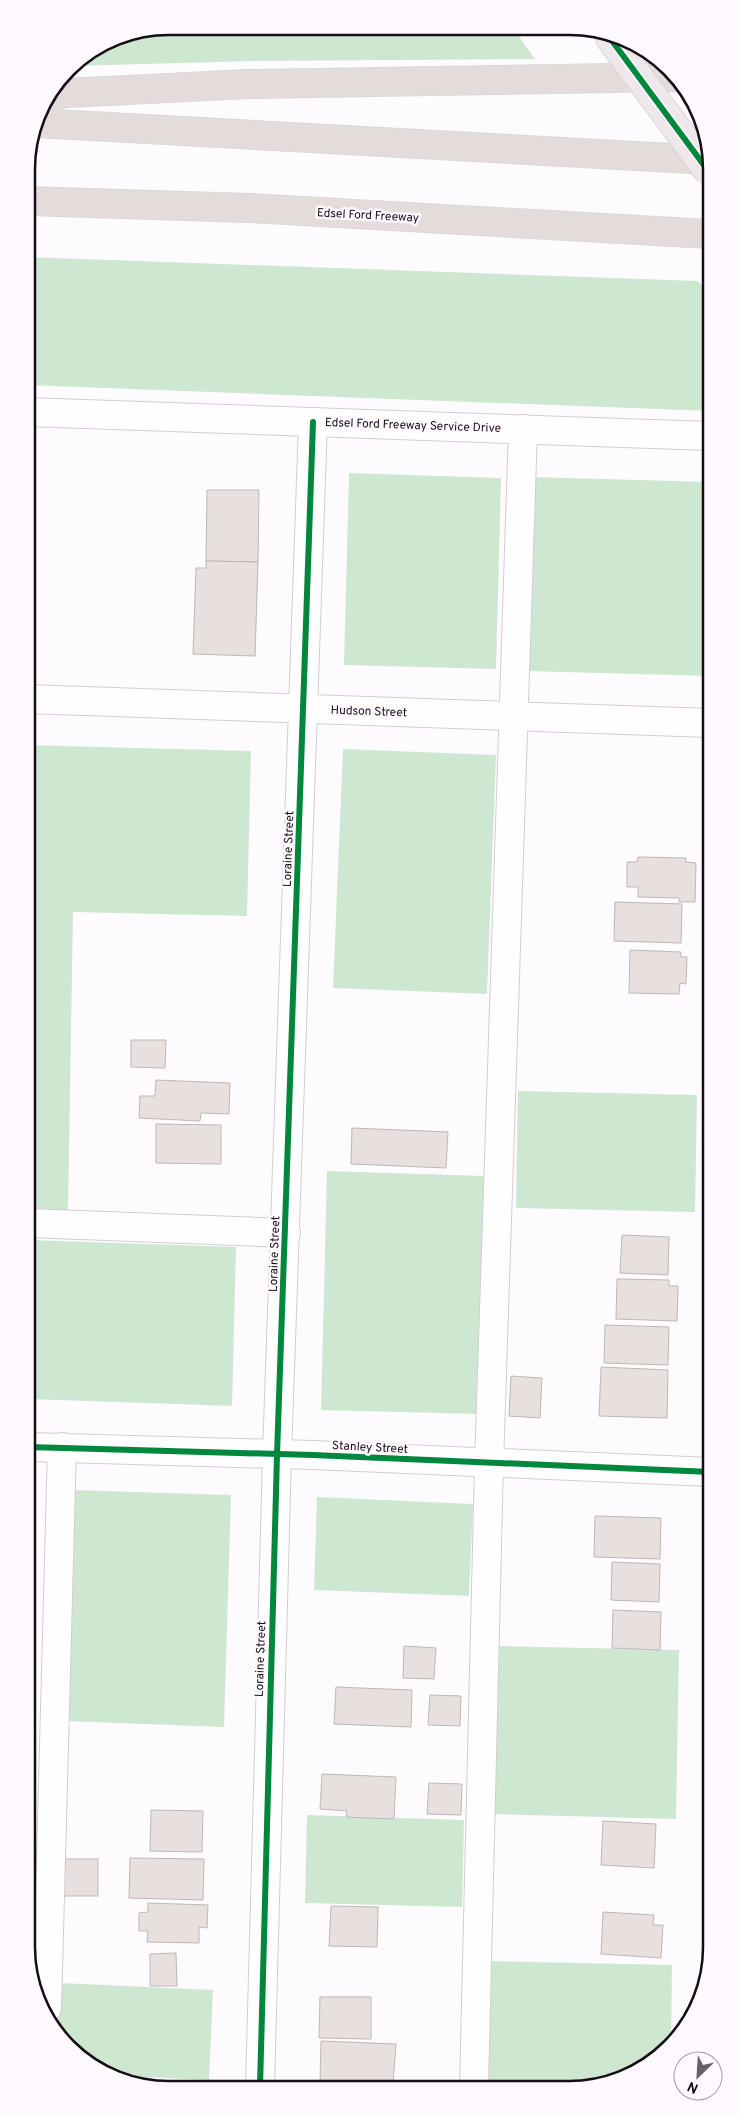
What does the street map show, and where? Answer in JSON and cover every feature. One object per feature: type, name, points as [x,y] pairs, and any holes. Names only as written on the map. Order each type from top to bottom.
[{"type":"highway","points":[[58,95],[248,84],[667,77]]},
{"type":"highway","points":[[43,123],[703,160]]},
{"type":"highway","name":"Edsel Ford Freeway","points":[[35,201],[249,208],[703,234]]},
{"type":"main road","points":[[613,43],[703,164]]},
{"type":"street","name":"Edsel Ford Freeway Service Drive","points":[[35,412],[703,436]]},
{"type":"street","name":"Loraine Street","points":[[260,2081],[277,1454],[313,422]]},
{"type":"street","points":[[474,2081],[489,1464],[522,429]]},
{"type":"street","name":"Hudson Street","points":[[35,699],[703,723]]},
{"type":"street","points":[[35,1223],[286,1233]]},
{"type":"street","name":"Stanley Street","points":[[35,1446],[703,1472]]},
{"type":"street","points":[[46,2001],[62,1447]]},
{"type":"green space","points":[[160,35],[518,35],[535,59],[254,61],[84,66],[117,45]]},
{"type":"green space","points":[[35,257],[698,281],[703,288],[703,411],[35,385]]},
{"type":"green space","points":[[349,473],[501,478],[496,669],[344,665]]},
{"type":"green space","points":[[531,477],[703,482],[703,676],[526,671]]},
{"type":"green space","points":[[35,745],[251,751],[247,916],[73,912],[68,1212],[35,1211]]},
{"type":"green space","points":[[343,749],[496,755],[487,994],[333,988]]},
{"type":"green space","points":[[518,1091],[697,1095],[695,1212],[516,1208]]},
{"type":"green space","points":[[327,1171],[484,1176],[478,1414],[321,1410]]},
{"type":"green space","points":[[35,1240],[236,1247],[232,1406],[35,1399]]},
{"type":"green space","points":[[72,1490],[231,1495],[224,1727],[64,1721]]},
{"type":"green space","points":[[317,1497],[473,1504],[469,1596],[314,1590]]},
{"type":"green space","points":[[498,1646],[679,1650],[676,1819],[494,1814]]},
{"type":"green space","points":[[307,1815],[464,1820],[462,1907],[305,1903]]},
{"type":"green space","points":[[35,1898],[36,1898],[35,1941]]},
{"type":"green space","points":[[490,1961],[672,1965],[671,2033],[644,2058],[612,2074],[587,2080],[487,2081]]},
{"type":"green space","points":[[60,1983],[213,1990],[209,2080],[138,2077],[126,2074],[102,2063],[87,2053],[74,2042],[58,2022]]},
{"type":"building","points":[[207,490],[259,490],[258,562],[206,561]]},
{"type":"building","points":[[206,561],[258,562],[255,656],[193,654],[196,568],[206,568]]},
{"type":"building","points":[[638,857],[686,858],[686,862],[696,863],[695,902],[679,902],[679,898],[638,897],[638,887],[627,887],[627,862],[637,862]]},
{"type":"building","points":[[615,902],[682,904],[681,943],[614,941]]},
{"type":"building","points":[[630,950],[681,952],[681,957],[687,957],[686,984],[680,983],[679,994],[629,993]]},
{"type":"building","points":[[131,1040],[166,1040],[165,1068],[131,1067]]},
{"type":"building","points":[[156,1080],[230,1083],[229,1114],[201,1113],[200,1121],[139,1118],[140,1096],[155,1096]]},
{"type":"building","points":[[156,1124],[221,1125],[221,1164],[156,1163]]},
{"type":"building","points":[[352,1128],[448,1132],[446,1168],[351,1164]]},
{"type":"building","points":[[622,1235],[669,1237],[668,1275],[620,1273]]},
{"type":"building","points":[[617,1279],[669,1280],[669,1286],[678,1286],[677,1321],[616,1319]]},
{"type":"building","points":[[605,1325],[669,1327],[668,1365],[604,1363]]},
{"type":"building","points":[[601,1367],[668,1370],[667,1418],[599,1416]]},
{"type":"building","points":[[511,1376],[542,1378],[540,1418],[509,1416]]},
{"type":"building","points":[[595,1516],[661,1518],[660,1559],[594,1557]]},
{"type":"building","points":[[612,1562],[660,1564],[659,1602],[611,1600]]},
{"type":"building","points":[[613,1610],[661,1612],[660,1650],[612,1648]]},
{"type":"building","points":[[404,1646],[436,1648],[434,1679],[403,1678]]},
{"type":"building","points":[[336,1687],[412,1690],[411,1727],[334,1724]]},
{"type":"building","points":[[430,1695],[461,1696],[460,1726],[428,1725]]},
{"type":"building","points":[[322,1774],[396,1777],[394,1819],[346,1817],[347,1811],[320,1809]]},
{"type":"building","points":[[429,1783],[462,1784],[461,1815],[427,1814]]},
{"type":"building","points":[[151,1810],[203,1811],[202,1852],[150,1851]]},
{"type":"building","points":[[603,1821],[656,1824],[654,1868],[601,1865]]},
{"type":"building","points":[[35,1849],[37,1849],[35,1874]]},
{"type":"building","points":[[130,1858],[204,1859],[203,1900],[129,1898]]},
{"type":"building","points":[[63,1859],[98,1859],[98,1896],[63,1896]]},
{"type":"building","points":[[148,1903],[208,1905],[207,1928],[199,1927],[199,1943],[147,1942],[148,1931],[139,1931],[139,1913],[148,1912]]},
{"type":"building","points":[[331,1906],[378,1907],[377,1947],[329,1946]]},
{"type":"building","points":[[603,1912],[654,1915],[653,1925],[663,1925],[661,1958],[601,1954]]},
{"type":"building","points":[[176,1953],[177,1986],[150,1986],[150,1954]]},
{"type":"building","points":[[320,1997],[371,1997],[371,2039],[319,2038]]},
{"type":"building","points":[[321,2041],[396,2044],[393,2081],[320,2081]]},
{"type":"cycle path","points":[[613,43],[703,164]]},
{"type":"cycle path","points":[[260,2081],[277,1455],[313,422]]},
{"type":"cycle path","points":[[35,1447],[313,1455],[703,1472]]}]
